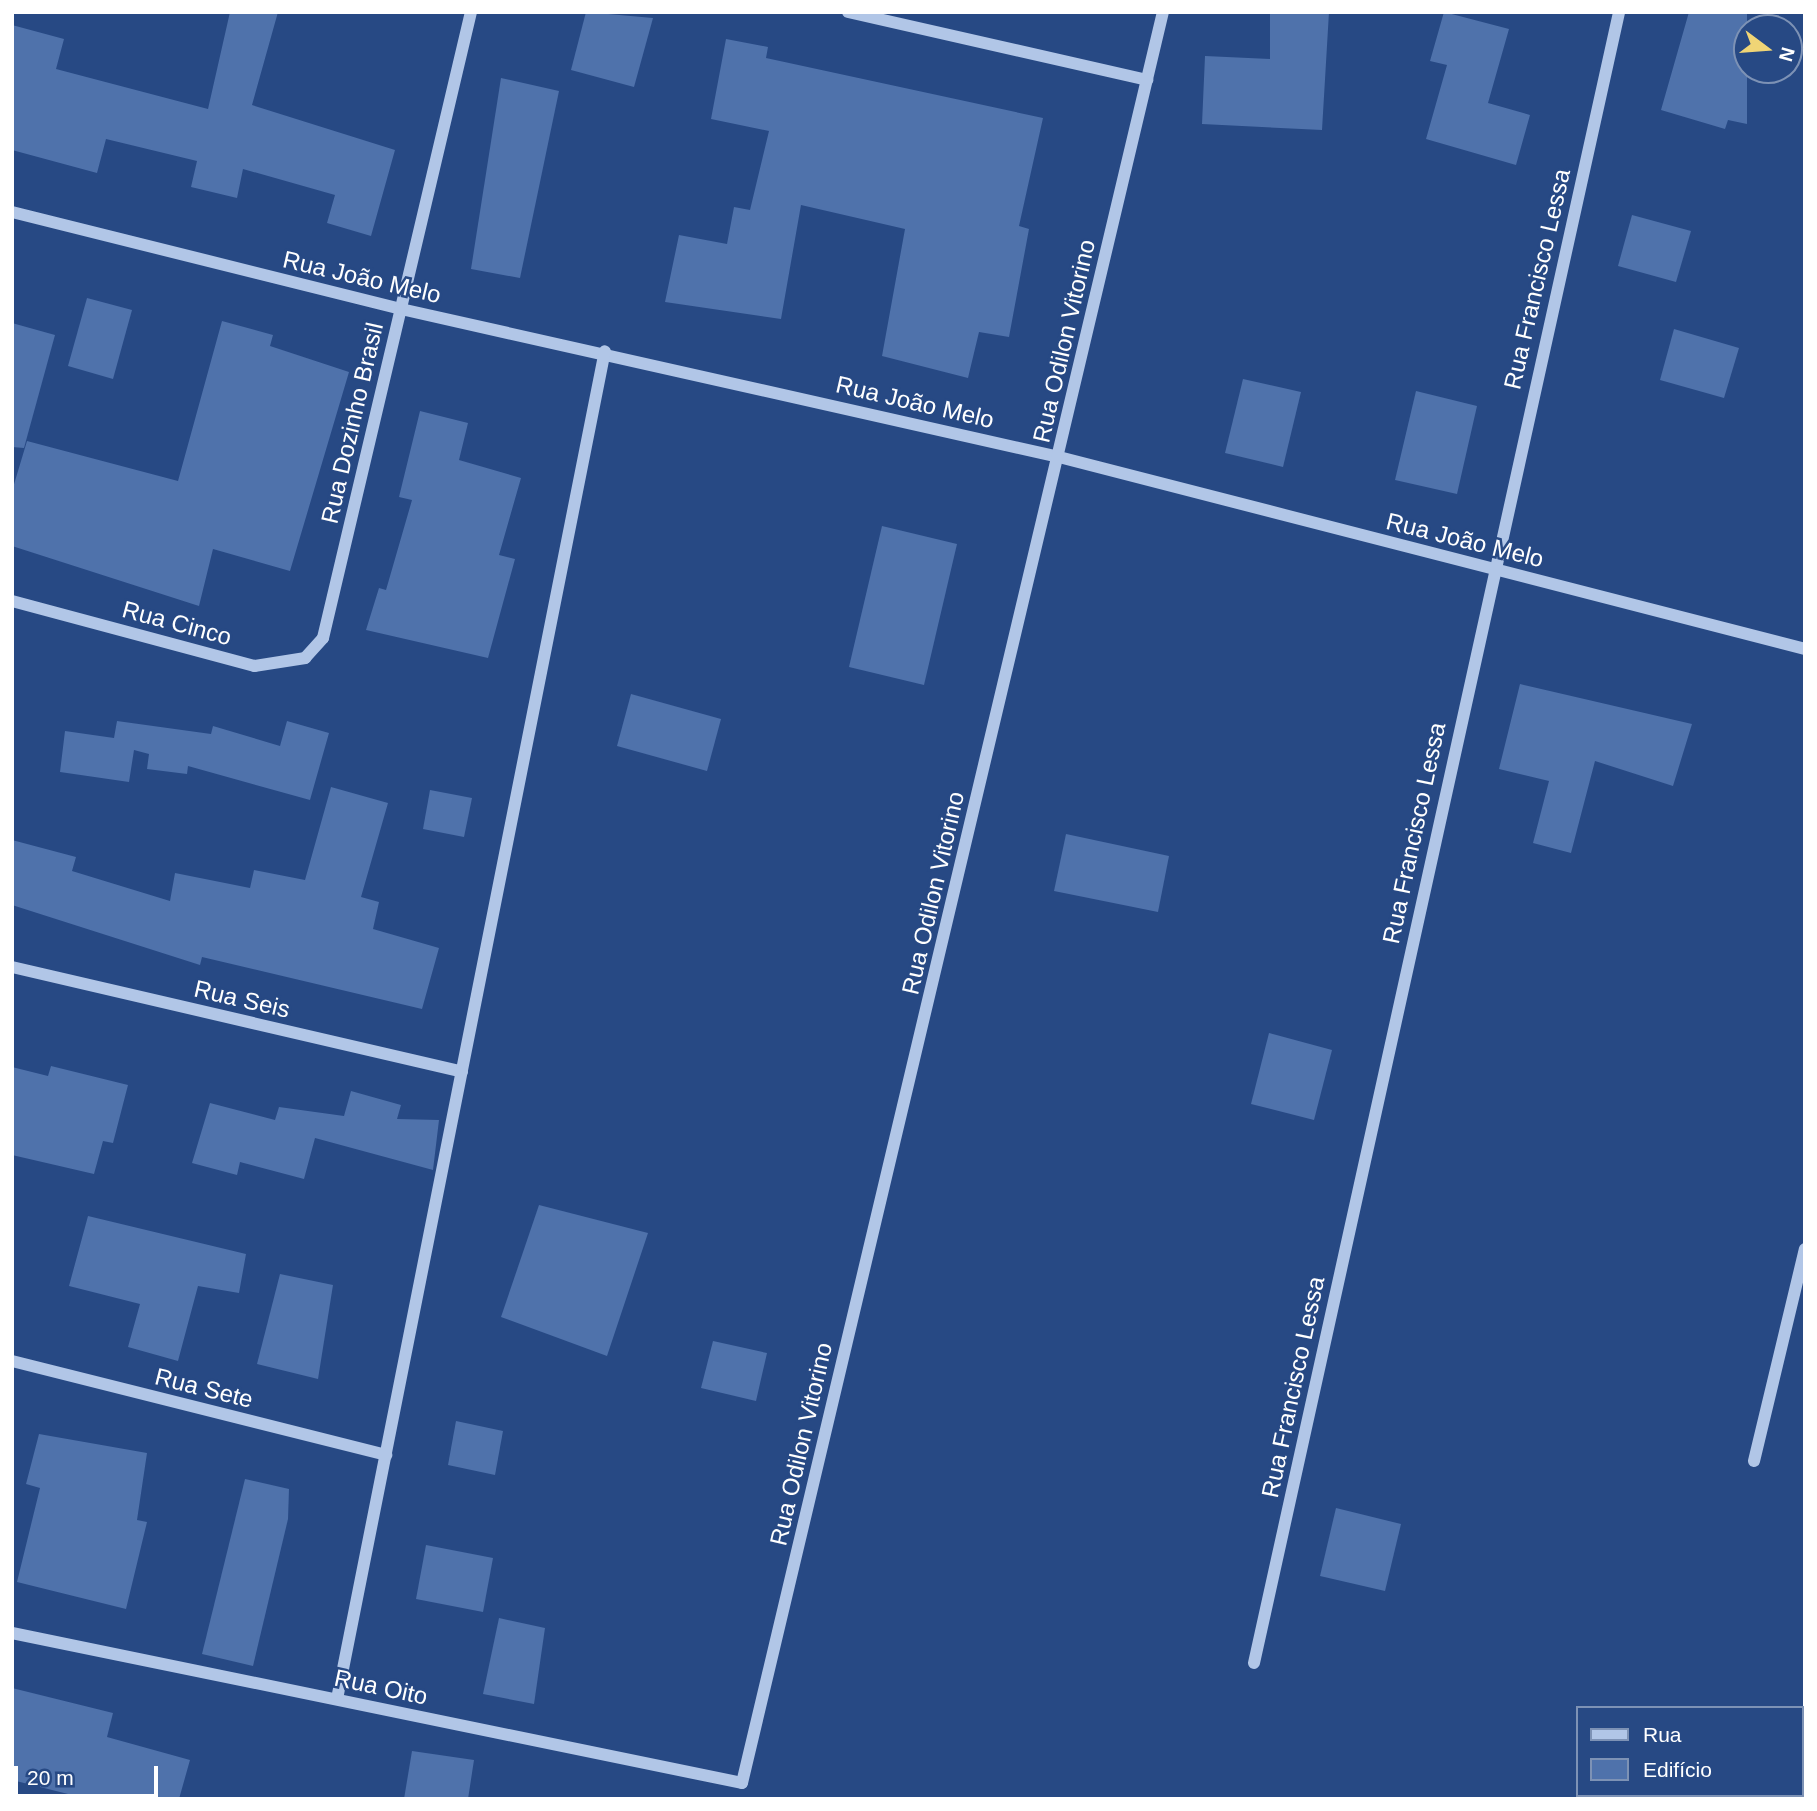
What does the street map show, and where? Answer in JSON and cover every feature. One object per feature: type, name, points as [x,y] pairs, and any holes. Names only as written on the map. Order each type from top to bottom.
[{"type":"street","name":"Rua Dozinho Brasil","points":[[323,638],[471,12]]},
{"type":"street","points":[[848,12],[1147,80]]},
{"type":"street","name":"Rua Odilon Vitorino","points":[[742,1783],[1163,12]]},
{"type":"street","name":"Rua Francisco Lessa","points":[[1254,1663],[1493,569],[1619,12]]},
{"type":"street","name":"Rua João Melo","points":[[12,212],[401,309],[605,351],[1059,457],[1805,649]]},
{"type":"street","points":[[337,1699],[605,351]]},
{"type":"street","name":"Rua Cinco","points":[[12,601],[254,666],[305,658],[323,638]]},
{"type":"street","name":"Rua Seis","points":[[12,967],[462,1072]]},
{"type":"street","points":[[1754,1461],[1805,1249]]},
{"type":"street","name":"Rua Sete","points":[[12,1361],[386,1455]]},
{"type":"street","name":"Rua Oito","points":[[12,1633],[742,1783]]},
{"type":"building","points":[[230,12],[278,12],[252,105],[395,150],[371,236],[327,223],[335,195],[243,169],[237,198],[191,187],[197,161],[106,139],[97,173],[12,150],[12,25],[64,39],[56,69],[208,109]]},
{"type":"building","points":[[586,12],[653,18],[634,87],[571,70]]},
{"type":"building","points":[[1270,12],[1329,12],[1322,130],[1202,124],[1205,56],[1270,59]]},
{"type":"building","points":[[1444,12],[1509,29],[1488,103],[1530,115],[1516,165],[1426,139],[1447,65],[1430,61]]},
{"type":"building","points":[[1689,12],[1747,12],[1733,14],[1733,84],[1747,84],[1747,124],[1728,120],[1725,129],[1661,110]]},
{"type":"building","points":[[726,39],[768,47],[766,58],[1043,118],[1019,226],[1029,229],[1009,337],[979,332],[968,378],[882,356],[905,229],[801,205],[781,319],[665,302],[679,235],[727,244],[734,207],[750,210],[769,131],[711,119]]},
{"type":"building","points":[[501,78],[559,91],[520,278],[471,269]]},
{"type":"building","points":[[1632,215],[1691,231],[1676,282],[1618,266]]},
{"type":"building","points":[[87,298],[132,310],[113,379],[68,366]]},
{"type":"building","points":[[222,321],[273,335],[270,346],[349,372],[290,571],[213,549],[199,606],[12,546],[12,491],[27,441],[178,481]]},
{"type":"building","points":[[12,323],[55,335],[24,448],[12,447]]},
{"type":"building","points":[[1674,329],[1739,348],[1724,398],[1660,380]]},
{"type":"building","points":[[1243,379],[1301,392],[1283,467],[1225,453]]},
{"type":"building","points":[[1416,391],[1477,406],[1457,494],[1395,480]]},
{"type":"building","points":[[420,411],[468,423],[459,460],[521,478],[499,555],[515,559],[488,658],[366,630],[379,588],[386,590],[412,500],[399,497]]},
{"type":"building","points":[[882,526],[957,544],[924,685],[849,667]]},
{"type":"building","points":[[1520,684],[1692,724],[1673,786],[1595,761],[1571,853],[1533,843],[1549,781],[1499,769]]},
{"type":"building","points":[[631,694],[721,719],[707,771],[617,746]]},
{"type":"building","points":[[117,721],[211,734],[213,726],[280,746],[287,721],[329,733],[310,800],[188,766],[187,774],[147,769],[149,754],[134,750],[129,782],[60,772],[65,731],[114,738]]},
{"type":"building","points":[[331,787],[388,803],[361,897],[379,902],[373,929],[439,948],[422,1009],[202,957],[200,965],[12,905],[12,840],[76,857],[72,871],[170,901],[175,873],[250,888],[254,870],[305,880]]},
{"type":"building","points":[[430,790],[472,798],[464,837],[423,829]]},
{"type":"building","points":[[1066,834],[1169,856],[1158,912],[1054,891]]},
{"type":"building","points":[[1269,1033],[1332,1050],[1314,1120],[1251,1104]]},
{"type":"building","points":[[51,1066],[128,1085],[113,1143],[103,1141],[94,1174],[12,1155],[12,1067],[48,1076]]},
{"type":"building","points":[[351,1091],[401,1105],[397,1119],[439,1120],[433,1170],[315,1138],[304,1179],[240,1162],[237,1175],[192,1163],[210,1103],[275,1120],[279,1107],[344,1116]]},
{"type":"building","points":[[539,1205],[648,1233],[607,1356],[501,1317]]},
{"type":"building","points":[[88,1216],[246,1254],[239,1293],[198,1286],[178,1361],[128,1347],[140,1304],[69,1286]]},
{"type":"building","points":[[280,1274],[333,1285],[318,1379],[257,1364]]},
{"type":"building","points":[[713,1341],[767,1353],[756,1401],[701,1388]]},
{"type":"building","points":[[456,1421],[503,1431],[495,1475],[448,1465]]},
{"type":"building","points":[[39,1434],[147,1453],[137,1520],[147,1522],[126,1609],[17,1582],[40,1488],[26,1484]]},
{"type":"building","points":[[245,1479],[289,1489],[288,1519],[253,1666],[202,1654]]},
{"type":"building","points":[[1336,1508],[1401,1524],[1385,1591],[1320,1576]]},
{"type":"building","points":[[426,1545],[493,1558],[483,1612],[416,1599]]},
{"type":"building","points":[[499,1618],[545,1628],[534,1704],[483,1694]]},
{"type":"building","points":[[12,1688],[113,1713],[107,1737],[190,1760],[179,1799],[88,1799],[12,1780]]},
{"type":"building","points":[[412,1751],[474,1760],[468,1799],[404,1799]]}]
